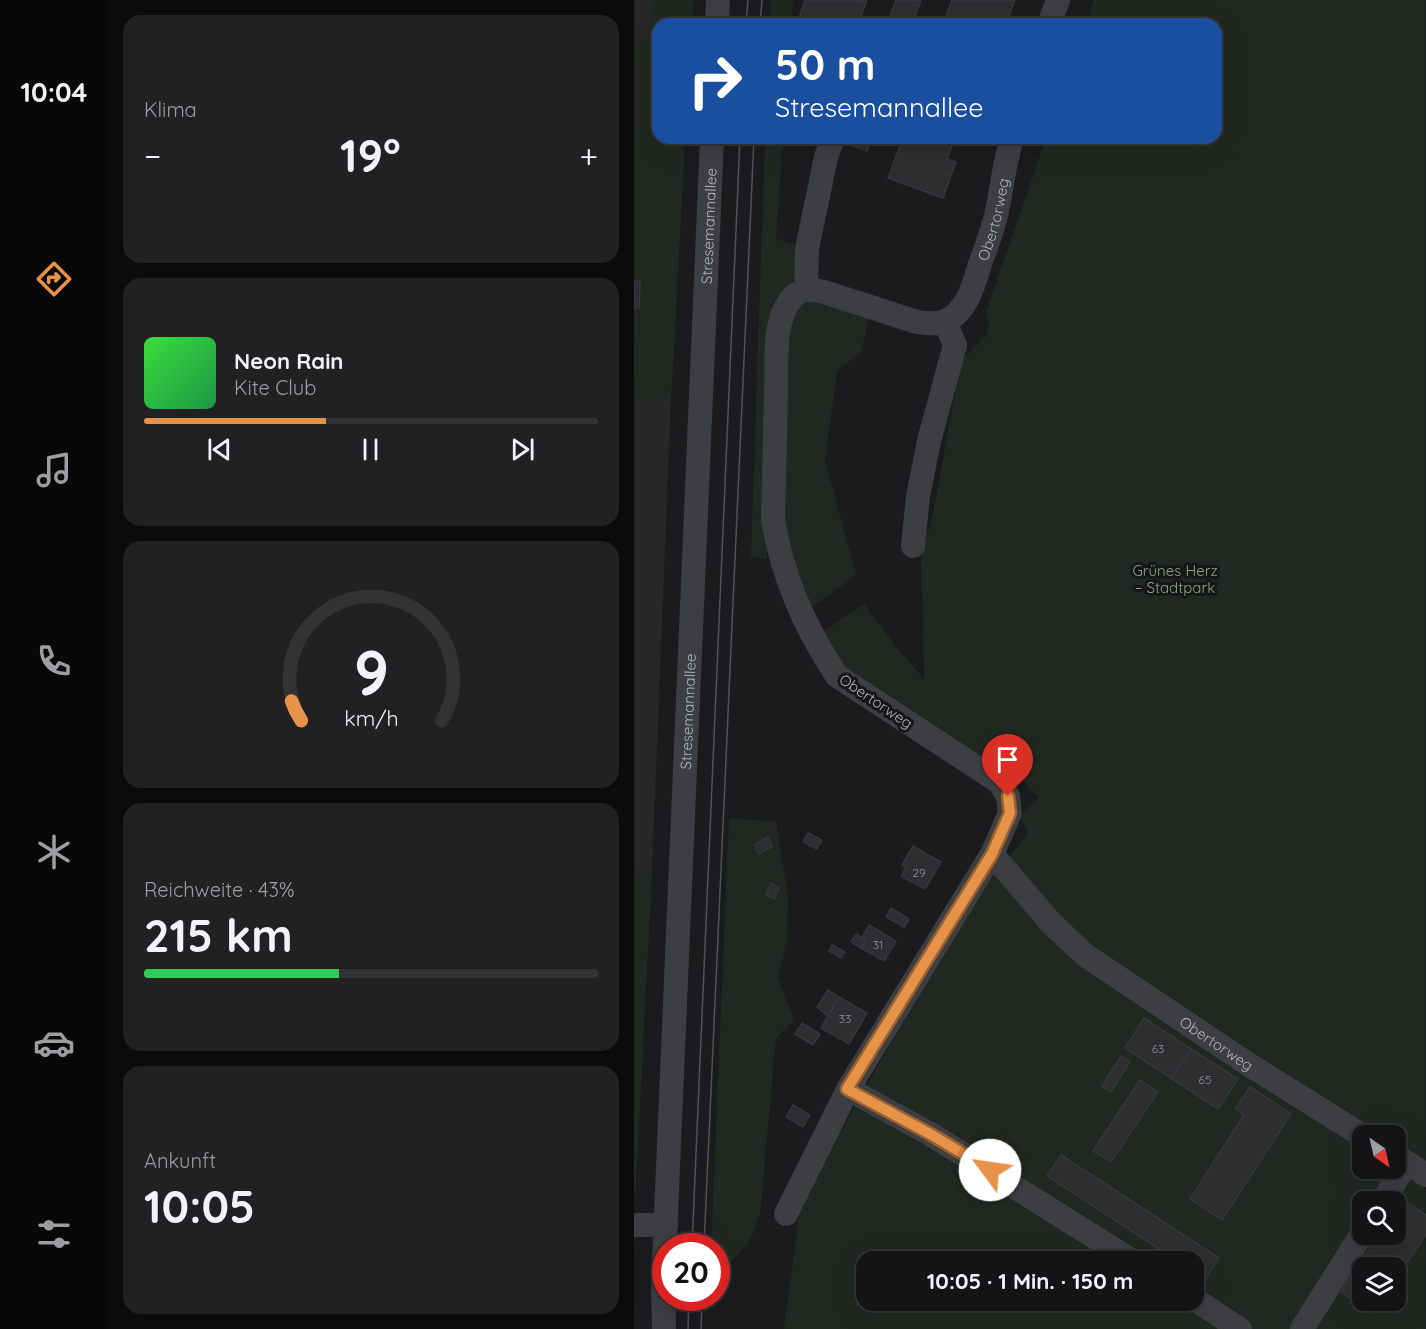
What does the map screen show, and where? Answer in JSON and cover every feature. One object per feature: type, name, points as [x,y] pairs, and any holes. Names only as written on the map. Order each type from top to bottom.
[{"type":"street","points":[[717,18],[718,0]]},
{"type":"street","points":[[1051,18],[1058,0]]},
{"type":"street","name":"Stresemannallee","points":[[666,1233],[712,144]]},
{"type":"street","points":[[831,144],[807,249],[806,289],[814,289],[917,322],[945,322],[955,345],[922,474],[913,546]]},
{"type":"street","name":"Obertorweg","points":[[945,322],[966,303],[973,288],[995,219],[1010,144]]},
{"type":"street","name":"Obertorweg","points":[[806,289],[791,298],[782,316],[779,330],[773,519],[782,563],[797,604],[821,652],[837,676],[999,782],[1008,796],[1010,813],[992,854],[1052,924],[1085,955],[1248,1064],[1352,1129]]},
{"type":"street","points":[[786,1214],[847,1089],[992,854]]},
{"type":"street","points":[[847,1089],[941,1140],[1117,1251]]},
{"type":"street","points":[[1390,1191],[1409,1165]]},
{"type":"street","points":[[634,1224],[666,1225]]},
{"type":"street","points":[[1302,1329],[1355,1245]]},
{"type":"street","points":[[1204,1306],[1240,1329]]},
{"type":"street","name":"Stresemannallee","points":[[655,1329],[658,1311]]},
{"type":"street","name":"Stresemannallee","points":[[664,1311],[664,1329]]},
{"type":"shaded area","points":[[634,0],[693,0],[692,18],[652,18],[652,144],[685,144],[671,400],[652,870],[634,1199]]},
{"type":"green space","points":[[653,0],[693,0],[692,18],[652,18],[652,144],[685,144],[671,400],[635,397],[639,281],[634,280],[634,162],[641,78],[634,60],[634,40],[648,40]]},
{"type":"green space","points":[[771,0],[793,0],[792,18],[770,18]]},
{"type":"green space","name":"Grünes Herz – Stadtpark","points":[[1094,0],[1425,0],[1425,1329],[784,1329],[801,1202],[962,917],[1028,833],[1021,815],[1039,797],[1014,772],[1007,779],[859,685],[832,649],[823,632],[864,604],[924,679],[921,558],[933,513],[961,361],[986,336],[989,324],[986,312],[1044,144],[1222,144],[1222,18],[1088,18]]},
{"type":"green space","points":[[765,144],[783,144],[776,239],[800,246],[796,275],[786,290],[770,372],[767,559],[751,556]]},
{"type":"green space","points":[[800,297],[868,318],[862,351],[837,371],[825,460],[856,575],[811,608],[792,566],[780,517],[784,337]]},
{"type":"green space","points":[[729,818],[776,822],[788,897],[787,939],[778,977],[794,1021],[776,1038],[760,1214],[751,1238],[730,1263],[730,1233],[712,1233]]},
{"type":"green space","points":[[634,870],[652,870],[634,1199]]},
{"type":"building","points":[[805,0],[867,0],[860,18],[799,18]]},
{"type":"building","points":[[896,0],[921,0],[914,18],[889,18]]},
{"type":"building","points":[[952,0],[1015,0],[1008,18],[945,18]]},
{"type":"building","points":[[848,144],[870,144],[867,151]]},
{"type":"building","points":[[901,144],[953,144],[947,159],[956,162],[943,198],[888,178]]},
{"type":"building","points":[[634,280],[640,281],[639,308],[634,308]]},
{"type":"building","points":[[808,833],[822,840],[817,849],[803,842]]},
{"type":"building","points":[[768,837],[773,846],[759,854],[754,845]]},
{"type":"building","points":[[913,846],[941,862],[925,889],[901,876],[906,868],[902,865]]},
{"type":"building","points":[[771,883],[779,888],[774,899],[766,895]]},
{"type":"building","points":[[891,908],[909,919],[904,927],[886,917]]},
{"type":"building","points":[[869,925],[896,941],[884,961],[861,948],[866,940],[862,938]]},
{"type":"building","points":[[856,934],[866,940],[861,948],[851,942]]},
{"type":"building","points":[[832,945],[845,952],[841,958],[829,951]]},
{"type":"building","points":[[828,990],[839,997],[828,1016],[817,1007]]},
{"type":"building","points":[[839,997],[867,1013],[849,1044],[821,1028]]},
{"type":"building","points":[[1144,1018],[1191,1049],[1171,1078],[1125,1048]]},
{"type":"building","points":[[802,1023],[820,1034],[813,1045],[795,1034]]},
{"type":"building","points":[[1191,1049],[1238,1079],[1218,1109],[1171,1078]]},
{"type":"building","points":[[1121,1056],[1130,1062],[1111,1092],[1102,1086]]},
{"type":"building","points":[[1140,1080],[1158,1092],[1111,1162],[1093,1151]]},
{"type":"building","points":[[1250,1087],[1291,1114],[1222,1220],[1190,1199],[1244,1115],[1235,1109]]},
{"type":"building","points":[[793,1105],[810,1115],[803,1127],[786,1117]]},
{"type":"building","points":[[1061,1155],[1219,1258],[1206,1279],[1204,1278],[1204,1251],[1162,1251],[1047,1176]]},
{"type":"building","points":[[1406,1202],[1426,1215],[1426,1235],[1406,1264],[1406,1257],[1365,1257],[1373,1245],[1406,1245]]},
{"type":"building","points":[[1352,1276],[1352,1299],[1341,1292]]},
{"type":"tram line","points":[[746,18],[748,0]]},
{"type":"tram line","points":[[760,18],[762,0]]},
{"type":"tram line","points":[[693,1233],[740,144]]},
{"type":"tram line","points":[[705,1233],[754,144]]},
{"type":"tram line","points":[[688,1329],[689,1311]]},
{"type":"tram line","points":[[701,1329],[702,1311]]},
{"type":"route","points":[[990,1170],[932,1135],[847,1089],[992,854],[1010,813],[1008,796]]}]
